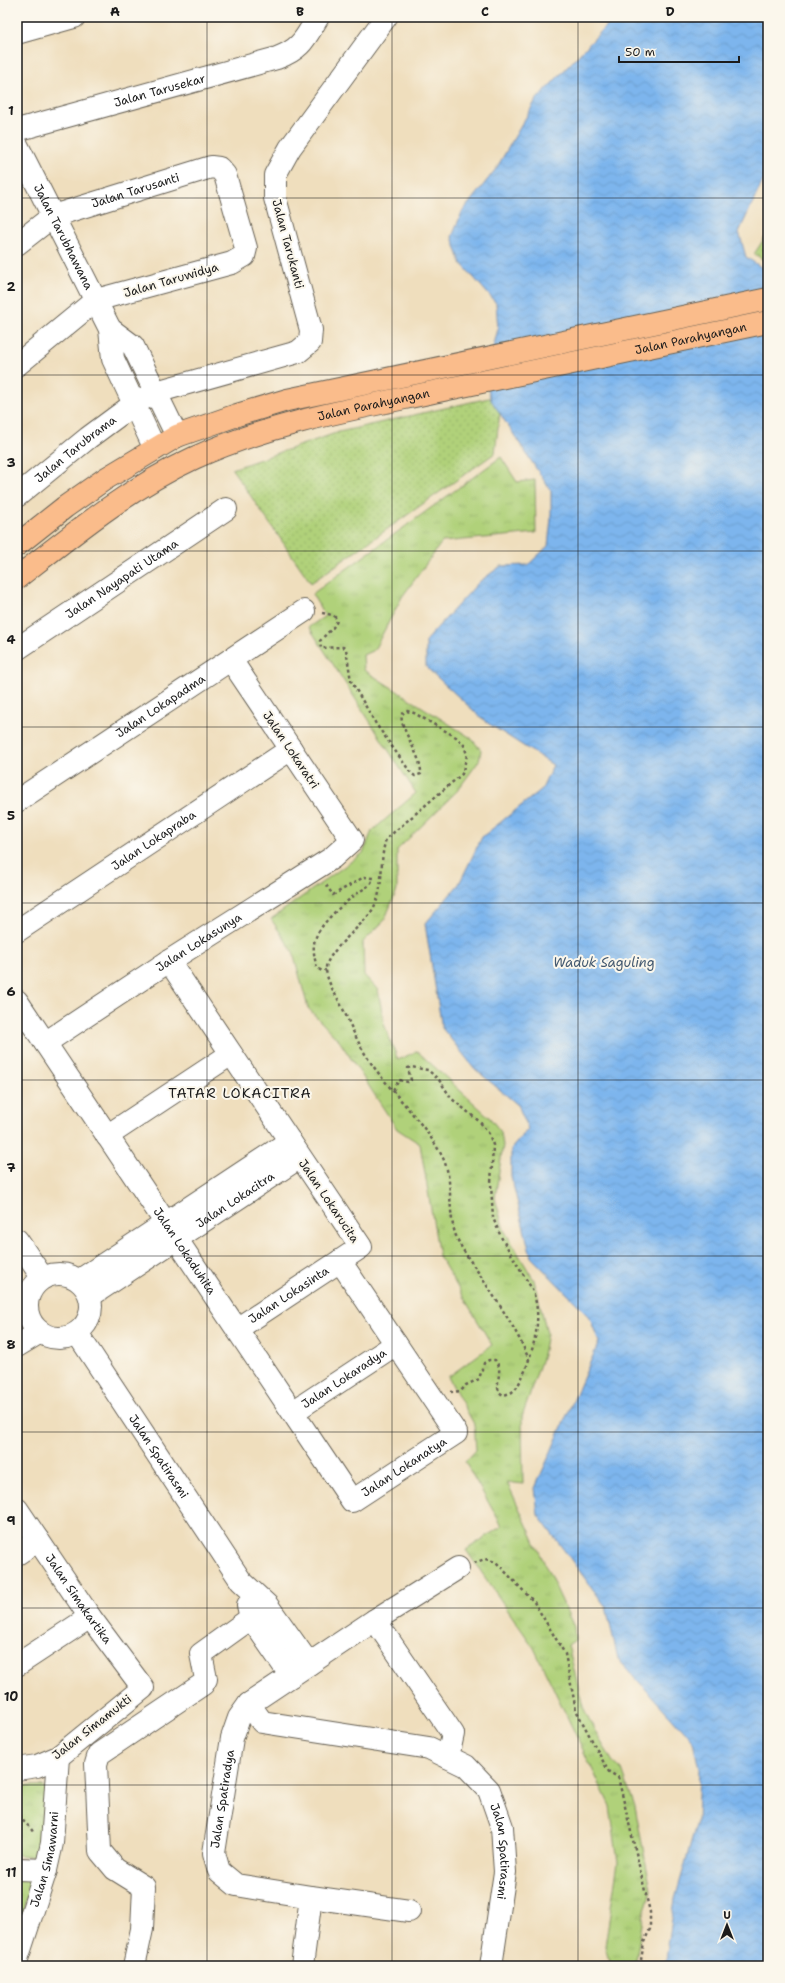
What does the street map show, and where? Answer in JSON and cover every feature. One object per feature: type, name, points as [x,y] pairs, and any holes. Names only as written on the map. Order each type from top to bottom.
[{"type":"main road","name":"Jalan Parahyangan","points":[[17,545],[65,507],[177,436],[237,415],[310,395],[768,299]]},
{"type":"main road","name":"Jalan Parahyangan","points":[[17,578],[118,501],[164,473],[195,458],[262,432],[315,417],[768,322]]},
{"type":"street","points":[[17,33],[74,17]]},
{"type":"street","name":"Jalan Tarusekar","points":[[17,130],[291,53],[300,46],[318,17]]},
{"type":"street","name":"Jalan Tarukanti","points":[[134,404],[156,392],[298,352],[310,342],[311,330],[275,198],[275,174],[290,148],[386,17]]},
{"type":"street","name":"Jalan Tarubhawana","points":[[17,145],[110,329]]},
{"type":"street","name":"Jalan Tarusanti","points":[[53,216],[211,167],[218,168],[225,174],[246,248],[244,256]]},
{"type":"street","points":[[17,244],[53,216]]},
{"type":"street","name":"Jalan Taruwidya","points":[[96,300],[232,263],[244,256]]},
{"type":"street","points":[[17,365],[96,300]]},
{"type":"street","points":[[110,329],[133,346],[177,436]]},
{"type":"street","points":[[110,329],[113,359],[155,449]]},
{"type":"street","name":"Jalan Tarubrama","points":[[17,496],[88,438],[134,404]]},
{"type":"street","name":"Jalan Nayapati Utama","points":[[17,649],[226,509]]},
{"type":"street","name":"Jalan Lokapadma","points":[[17,801],[304,611]]},
{"type":"street","name":"Jalan Lokaratri","points":[[230,660],[352,840]]},
{"type":"street","name":"Jalan Lokapraba","points":[[17,931],[291,749]]},
{"type":"street","name":"Jalan Lokasunya","points":[[45,1043],[169,961],[332,858],[352,840]]},
{"type":"street","name":"Jalan Lokarucita","points":[[169,961],[361,1247],[340,1261]]},
{"type":"street","name":"Jalan Lokaduhita","points":[[17,1001],[352,1501]]},
{"type":"street","points":[[107,1136],[231,1054]]},
{"type":"street","name":"Jalan Lokacitra","points":[[85,1288],[295,1149]]},
{"type":"street","points":[[17,1240],[42,1277]]},
{"type":"street","points":[[340,1261],[429,1393]]},
{"type":"street","name":"Jalan Lokasinta","points":[[237,1329],[340,1261]]},
{"type":"street","points":[[17,1346],[28,1324],[26,1299],[32,1287],[42,1277],[62,1273],[85,1288],[91,1313],[88,1321],[77,1333],[58,1338],[48,1336],[28,1324]]},
{"type":"street","name":"Jalan Spatirasmi","points":[[77,1333],[241,1581],[267,1605],[300,1670]]},
{"type":"street","name":"Jalan Lokaradya","points":[[293,1412],[396,1344]]},
{"type":"street","name":"Jalan Lokanatya","points":[[352,1501],[456,1433],[429,1393]]},
{"type":"street","name":"Jalan Simakartika","points":[[17,1509],[90,1617],[143,1688]]},
{"type":"street","points":[[17,1554],[38,1540]]},
{"type":"street","points":[[249,1704],[375,1620],[458,1568]]},
{"type":"street","name":"Jalan Spatirasmi","points":[[241,1581],[251,1618],[300,1670]]},
{"type":"street","points":[[17,1666],[90,1617]]},
{"type":"street","points":[[134,1966],[142,1929],[144,1887],[114,1869],[100,1851],[96,1764],[99,1754],[203,1684],[206,1679],[201,1654],[251,1618]]},
{"type":"street","points":[[375,1620],[454,1734],[448,1757]]},
{"type":"street","name":"Jalan Simamukti","points":[[17,1769],[37,1766],[58,1757],[143,1688]]},
{"type":"street","name":"Jalan Spatirasmi","points":[[249,1704],[262,1722],[429,1748],[466,1766],[489,1790],[502,1827],[505,1872],[491,1966]]},
{"type":"street","name":"Jalan Spatiradya","points":[[249,1704],[239,1718],[232,1738],[214,1853],[219,1871],[236,1885],[408,1911]]},
{"type":"street","name":"Jalan Simawarni","points":[[17,1959],[46,1870],[52,1842],[58,1757]]},
{"type":"street","points":[[17,1869],[46,1870]]},
{"type":"street","points":[[302,1966],[311,1897]]},
{"type":"path","points":[[304,611],[329,614],[335,618],[336,626],[320,641],[321,648],[343,647],[346,649],[351,681],[376,724],[411,773],[415,776],[421,774],[422,768],[415,748],[402,723],[402,714],[407,711],[414,712],[426,719],[456,737],[464,745],[467,755],[462,774],[386,839],[382,850],[382,880],[378,900],[364,920],[328,959],[326,970],[330,986],[353,1033],[369,1060],[423,1126],[442,1156],[448,1170],[451,1214],[455,1234],[516,1334],[529,1360]]},
{"type":"path","points":[[326,970],[322,971],[317,968],[314,957],[314,942],[320,928],[346,902],[370,885],[373,878],[364,877],[333,895],[325,883],[330,879]]},
{"type":"path","points":[[392,1090],[399,1080],[408,1082],[411,1080],[408,1068],[411,1067],[428,1070],[439,1080],[452,1098],[480,1122],[489,1134],[493,1145],[491,1184],[493,1218],[501,1237],[532,1289],[535,1297],[537,1323],[529,1360],[520,1381],[512,1393],[503,1394],[499,1392],[497,1384],[500,1370],[495,1360],[489,1360],[484,1363],[479,1378],[466,1385],[461,1390],[454,1393],[448,1392],[443,1384],[429,1393]]},
{"type":"path","points":[[458,1568],[485,1559],[496,1562],[534,1602],[565,1654],[576,1710],[609,1772],[618,1776],[642,1875],[651,1925],[644,1942],[640,1966]]},
{"type":"path","points":[[17,1792],[19,1796],[18,1812],[22,1820],[32,1830],[36,1838]]},
{"type":"green space","points":[[768,233],[768,262],[754,254]]},
{"type":"green space","points":[[502,395],[495,453],[311,583],[232,469],[339,432]]},
{"type":"green space","points":[[501,457],[517,482],[535,480],[536,533],[442,542],[402,597],[374,650],[363,655],[364,670],[471,738],[481,750],[479,761],[457,791],[397,850],[397,890],[384,921],[363,942],[364,975],[378,990],[384,1024],[398,1060],[417,1051],[489,1117],[501,1132],[503,1146],[495,1198],[504,1230],[534,1280],[547,1333],[543,1355],[522,1417],[523,1484],[507,1482],[574,1627],[575,1640],[568,1645],[583,1707],[613,1762],[622,1770],[635,1807],[651,1890],[643,1918],[635,1966],[610,1966],[605,1946],[618,1862],[610,1806],[534,1648],[466,1550],[502,1526],[465,1462],[476,1450],[474,1424],[448,1377],[492,1345],[439,1256],[420,1144],[397,1129],[340,1042],[308,1008],[293,952],[271,919],[363,853],[372,831],[416,793],[309,627],[325,616],[312,594]]},
{"type":"green space","points":[[17,1786],[43,1786],[47,1790],[41,1851],[37,1857],[17,1855]]},
{"type":"green space","points":[[17,1878],[33,1878],[17,1931]]},
{"type":"water","name":"Waduk Saguling","points":[[612,17],[768,17],[768,170],[739,232],[746,257],[768,272],[768,1966],[665,1966],[675,1899],[697,1822],[699,1769],[693,1741],[618,1659],[606,1607],[538,1515],[535,1488],[599,1342],[589,1316],[531,1257],[511,1176],[511,1149],[528,1129],[518,1105],[475,1069],[442,1028],[425,924],[459,884],[482,837],[542,789],[553,765],[486,722],[426,667],[426,640],[479,582],[501,566],[528,565],[548,546],[551,518],[551,491],[491,400],[485,379],[498,329],[496,303],[461,263],[452,237],[462,212],[496,169],[536,100],[610,22]]},
{"type":"district","name":"TATAR LOKACITRA","points":[[240,1093]]}]
